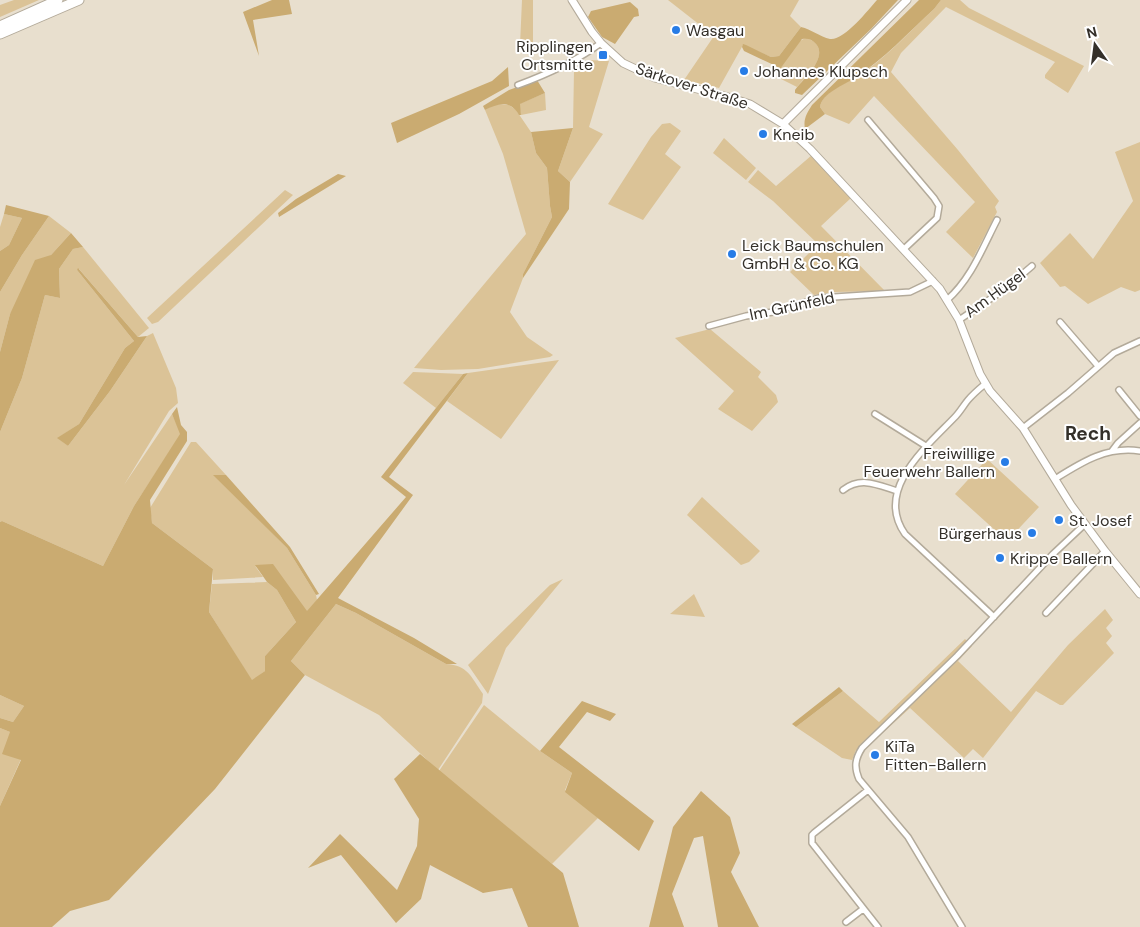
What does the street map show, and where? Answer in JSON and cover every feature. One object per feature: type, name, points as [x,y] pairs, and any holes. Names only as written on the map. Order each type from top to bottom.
[{"type":"highway","points":[[0,26],[58,0]]},
{"type":"highway","points":[[0,34],[79,0]]},
{"type":"main road","points":[[783,124],[907,0]]},
{"type":"main road","name":"Särkover Straße","points":[[574,1],[582,19],[601,43],[624,63],[641,72],[672,83],[741,101],[783,124],[798,136],[933,281],[959,320],[985,384],[1023,428],[1085,524],[1140,594]]},
{"type":"street","points":[[518,85],[545,76],[565,66],[601,43]]},
{"type":"street","points":[[868,120],[939,206],[937,218],[904,249]]},
{"type":"street","points":[[947,300],[967,277],[997,220]]},
{"type":"street","name":"Am Hügel","points":[[959,320],[1005,289],[1032,266]]},
{"type":"street","name":"Im Grünfeld","points":[[710,326],[746,316],[780,310],[819,298],[910,292],[933,281]]},
{"type":"street","points":[[1060,322],[1098,366]]},
{"type":"street","points":[[1023,428],[1121,348],[1140,341]]},
{"type":"street","points":[[985,384],[969,398],[963,409],[926,446],[913,462],[897,491],[896,514],[905,534],[994,617]]},
{"type":"street","points":[[1120,390],[1140,416]]},
{"type":"street","points":[[875,414],[926,446]]},
{"type":"street","points":[[1112,451],[1140,423]]},
{"type":"street","points":[[1055,479],[1093,457],[1112,451],[1140,451]]},
{"type":"street","points":[[843,490],[853,484],[863,482],[897,491]]},
{"type":"street","points":[[962,927],[908,837],[856,773],[855,766],[858,756],[862,748],[957,656],[1053,554],[1085,524]]},
{"type":"street","points":[[1046,613],[1105,551]]},
{"type":"street","points":[[868,790],[814,833],[811,840],[878,927]]},
{"type":"street","points":[[846,922],[863,909]]},
{"type":"shaded area","points":[[14,0],[39,0],[0,17],[0,5]]},
{"type":"shaded area","points":[[272,0],[289,0],[292,14],[253,20],[259,56],[243,12]]},
{"type":"shaded area","points":[[522,0],[533,0],[533,45],[520,45]]},
{"type":"shaded area","points":[[668,0],[799,0],[790,16],[801,27],[779,56],[771,57],[743,45],[719,88],[684,80],[714,36]]},
{"type":"shaded area","points":[[877,0],[898,0],[871,29],[802,95],[795,93],[795,90],[813,68],[819,56],[819,50],[813,41],[802,39],[780,69],[744,51],[742,47],[743,44],[771,57],[779,56],[801,27],[826,38],[836,38],[849,30]]},
{"type":"shaded area","points":[[919,0],[941,0],[934,9],[876,63],[829,94],[820,107],[825,114],[805,129],[805,119],[812,105]]},
{"type":"shaded area","points":[[941,0],[960,0],[969,8],[1084,66],[1068,93],[1045,78],[1045,75],[1055,62],[946,7],[901,53],[891,72],[999,201],[995,207],[997,212],[973,258],[946,232],[975,202],[874,96],[849,124],[825,114],[820,107],[830,92],[858,76],[878,61],[934,9]]},
{"type":"shaded area","points":[[630,2],[638,9],[639,16],[634,17],[615,44],[602,37],[588,17],[591,11]]},
{"type":"shaded area","points":[[807,38],[815,43],[819,49],[819,55],[817,62],[797,87],[781,79],[782,73],[780,69],[795,46]]},
{"type":"shaded area","points":[[589,60],[609,61],[589,127],[603,134],[570,182],[558,171],[573,128],[574,70]]},
{"type":"shaded area","points":[[508,67],[509,86],[459,114],[397,143],[391,123],[492,81]]},
{"type":"shaded area","points":[[537,80],[545,93],[520,104],[521,115],[512,107],[504,104],[485,110],[483,106],[509,90]]},
{"type":"shaded area","points":[[545,93],[546,110],[521,115],[519,104]]},
{"type":"shaded area","points":[[496,104],[509,105],[516,110],[531,132],[536,153],[547,168],[552,217],[523,274],[510,312],[527,337],[553,355],[478,369],[441,370],[414,368],[526,234],[503,154],[485,110]]},
{"type":"shaded area","points":[[670,123],[681,131],[665,154],[681,167],[643,220],[608,204],[651,137],[662,124]]},
{"type":"shaded area","points":[[573,128],[558,171],[570,182],[569,209],[523,278],[523,274],[552,217],[547,168],[536,153],[531,132]]},
{"type":"shaded area","points":[[724,138],[756,168],[746,180],[713,153]]},
{"type":"shaded area","points":[[1140,142],[1140,290],[1135,292],[1121,287],[1088,304],[1065,286],[1060,287],[1040,263],[1070,233],[1093,259],[1133,201],[1115,152]]},
{"type":"shaded area","points":[[812,155],[851,198],[821,226],[885,291],[834,292],[814,295],[790,272],[818,244],[773,201],[748,182],[758,170],[776,186]]},
{"type":"shaded area","points":[[338,174],[346,176],[279,217],[278,213],[296,199]]},
{"type":"shaded area","points":[[285,190],[293,195],[158,322],[152,324],[147,318]]},
{"type":"shaded area","points":[[6,205],[49,216],[22,255],[0,292],[0,251],[9,245],[22,218],[4,214]]},
{"type":"shaded area","points":[[4,214],[22,218],[9,245],[0,251],[0,227]]},
{"type":"shaded area","points":[[49,216],[71,233],[51,255],[10,314],[0,352],[0,292],[22,255]]},
{"type":"shaded area","points":[[71,233],[83,247],[73,249],[59,269],[60,298],[45,295],[22,378],[0,432],[0,352],[10,314],[35,260],[51,255]]},
{"type":"shaded area","points":[[83,247],[149,328],[138,337],[79,269],[77,270],[134,341],[125,348],[79,424],[58,438],[68,446],[110,391],[147,336],[153,333],[176,388],[178,403],[169,411],[124,485],[172,414],[181,434],[134,506],[103,566],[2,521],[0,522],[0,432],[22,378],[45,295],[60,298],[59,269],[73,249]]},
{"type":"shaded area","points":[[78,268],[138,337],[147,336],[110,391],[68,446],[57,438],[79,424],[125,348],[134,341],[77,270]]},
{"type":"shaded area","points":[[710,329],[761,372],[758,377],[776,395],[778,402],[752,431],[718,409],[734,391],[675,338]]},
{"type":"shaded area","points":[[559,360],[501,439],[447,401],[468,373]]},
{"type":"shaded area","points":[[413,372],[463,374],[436,408],[403,383]]},
{"type":"shaded area","points":[[468,373],[389,477],[413,495],[338,598],[414,638],[457,664],[446,664],[356,613],[336,604],[291,661],[305,675],[215,789],[109,900],[70,911],[52,927],[0,927],[0,806],[21,760],[2,754],[10,732],[0,728],[0,718],[13,722],[24,706],[0,695],[0,522],[2,521],[103,566],[134,506],[180,434],[172,414],[177,407],[181,425],[187,432],[187,441],[150,500],[152,523],[213,569],[209,612],[252,680],[265,671],[265,656],[296,622],[277,590],[267,582],[255,565],[273,564],[307,611],[406,497],[381,477],[463,374]]},
{"type":"shaded area","points":[[191,442],[196,442],[226,475],[214,475],[287,548],[316,595],[317,600],[307,612],[255,566],[263,577],[213,580],[213,569],[152,523],[150,508]]},
{"type":"shaded area","points":[[987,459],[1039,507],[1007,541],[955,494]]},
{"type":"shaded area","points":[[213,475],[226,475],[290,547],[319,594],[316,595],[287,548]]},
{"type":"shaded area","points":[[702,497],[760,551],[749,562],[741,565],[687,515]]},
{"type":"shaded area","points":[[563,579],[506,648],[488,694],[468,665],[550,585]]},
{"type":"shaded area","points":[[267,582],[277,590],[296,622],[265,656],[265,671],[252,681],[209,612],[212,584]]},
{"type":"shaded area","points":[[694,594],[705,617],[670,614]]},
{"type":"shaded area","points":[[336,604],[356,613],[446,664],[464,669],[472,677],[483,694],[482,703],[438,770],[379,715],[305,675],[291,661]]},
{"type":"shaded area","points":[[1105,609],[1113,620],[1106,628],[1112,636],[1106,643],[1114,653],[1063,705],[1036,691],[983,758],[973,749],[964,758],[910,708],[865,749],[856,750],[852,760],[842,758],[796,727],[843,691],[879,722],[965,639],[972,646],[958,661],[1011,712],[1068,645]]},
{"type":"shaded area","points":[[839,687],[843,691],[796,727],[792,724]]},
{"type":"shaded area","points":[[0,695],[24,706],[13,722],[0,718]]},
{"type":"shaded area","points":[[582,701],[616,714],[610,721],[587,712],[559,747],[654,821],[639,851],[565,792],[572,773],[540,751]]},
{"type":"shaded area","points":[[484,705],[540,751],[572,773],[565,790],[598,818],[552,864],[439,771]]},
{"type":"shaded area","points":[[0,728],[10,732],[21,759],[0,806]]},
{"type":"shaded area","points":[[420,754],[563,873],[579,927],[528,927],[512,888],[483,893],[430,865],[421,899],[396,923],[341,855],[308,868],[340,834],[397,890],[417,846],[419,819],[394,779]]},
{"type":"shaded area","points":[[701,791],[730,817],[740,853],[731,872],[759,927],[718,927],[703,836],[694,838],[672,894],[684,927],[649,927],[673,827]]},
{"type":"place","name":"Wasgau","points":[[676,30]]},
{"type":"place","name":"Ripplingen Ortsmitte","points":[[603,55]]},
{"type":"place","name":"Johannes Klupsch","points":[[744,71]]},
{"type":"place","name":"Kneib","points":[[763,134]]},
{"type":"place","name":"Leick Baumschulen GmbH & Co. KG","points":[[732,254]]},
{"type":"place","name":"Freiwillige Feuerwehr Ballern","points":[[1005,462]]},
{"type":"place","name":"St. Josef","points":[[1059,520]]},
{"type":"place","name":"Bürgerhaus","points":[[1032,533]]},
{"type":"place","name":"Krippe Ballern","points":[[1000,558]]},
{"type":"place","name":"KiTa Fitten-Ballern","points":[[875,755]]},
{"type":"district","name":"Rech","points":[[1088,433]]}]
